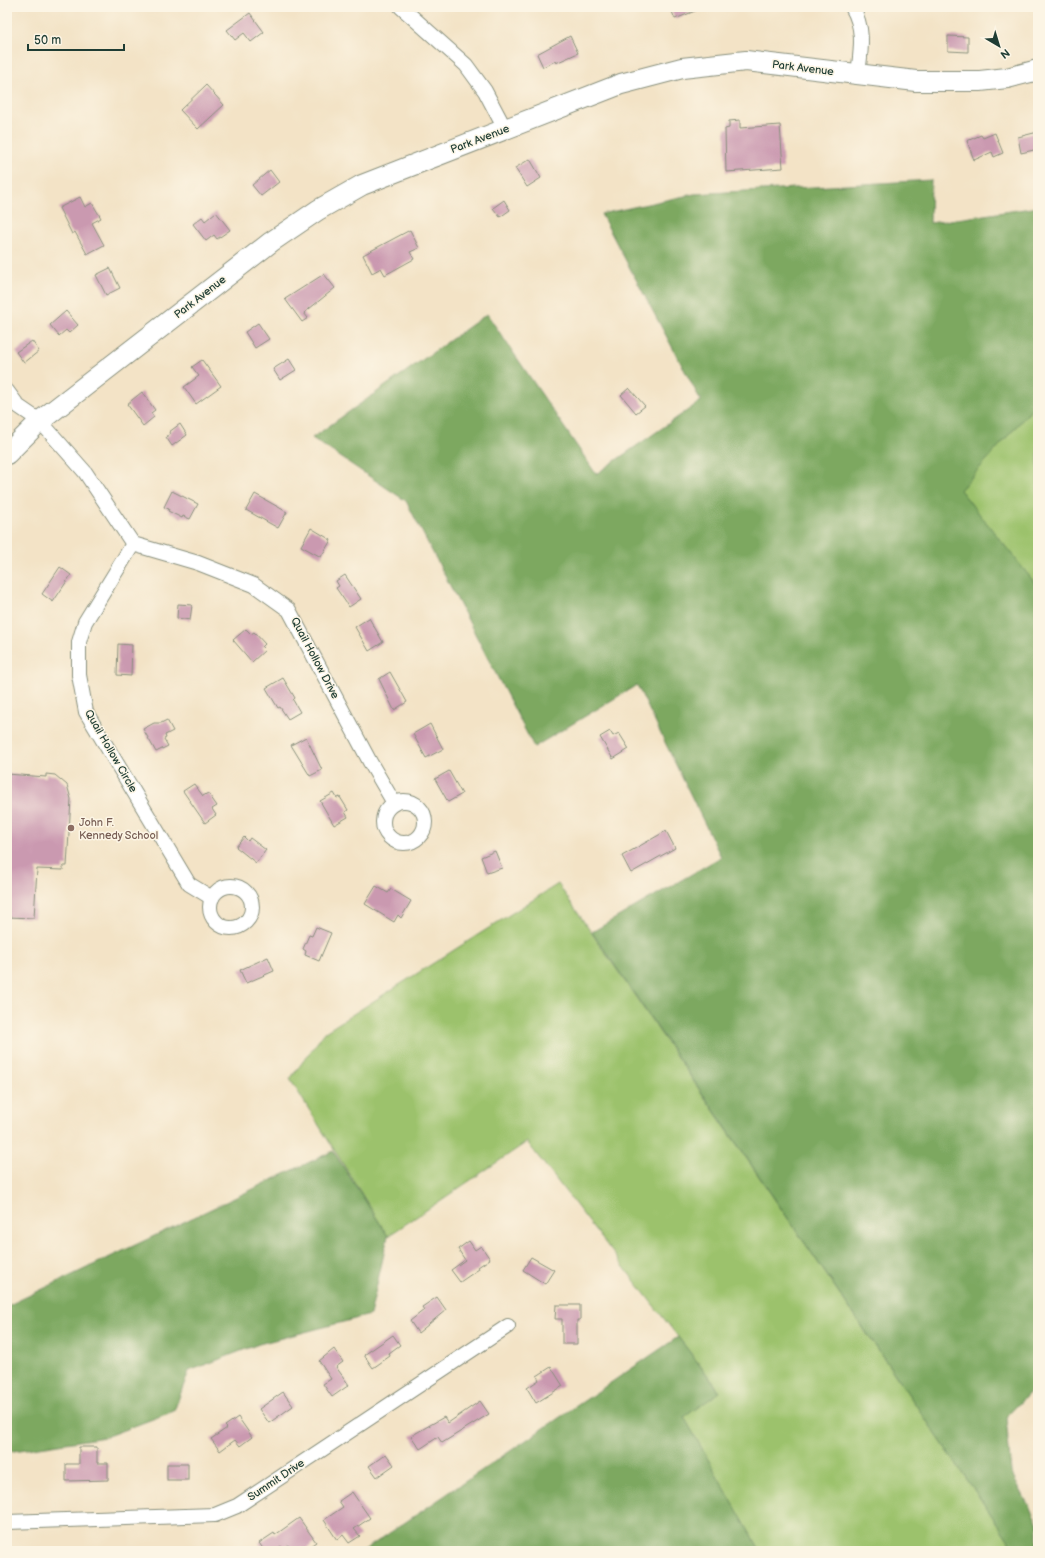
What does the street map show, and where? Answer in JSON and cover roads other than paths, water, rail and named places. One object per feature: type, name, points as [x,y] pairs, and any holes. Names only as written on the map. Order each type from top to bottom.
[{"type":"main road","name":"Park Avenue","points":[[7,454],[40,421],[271,242],[318,210],[362,185],[621,84],[688,67],[746,62],[916,81],[958,82],[1007,78],[1038,70]]},
{"type":"street","points":[[401,7],[466,65],[485,91],[504,129]]},
{"type":"street","points":[[852,7],[860,25],[862,38],[858,74]]},
{"type":"street","points":[[7,391],[18,406],[40,421],[85,472],[133,544]]},
{"type":"street","name":"Quail Hollow Drive","points":[[133,544],[198,562],[254,585],[289,610],[366,755],[394,803]]},
{"type":"street","name":"Quail Hollow Circle","points":[[133,544],[85,622],[79,642],[79,675],[86,712],[189,884],[212,898]]},
{"type":"street","name":"Summit Drive","points":[[7,1522],[215,1515],[237,1506],[508,1326]]},
{"type":"place","name":"John F. Kennedy School","points":[[71,828]]}]
